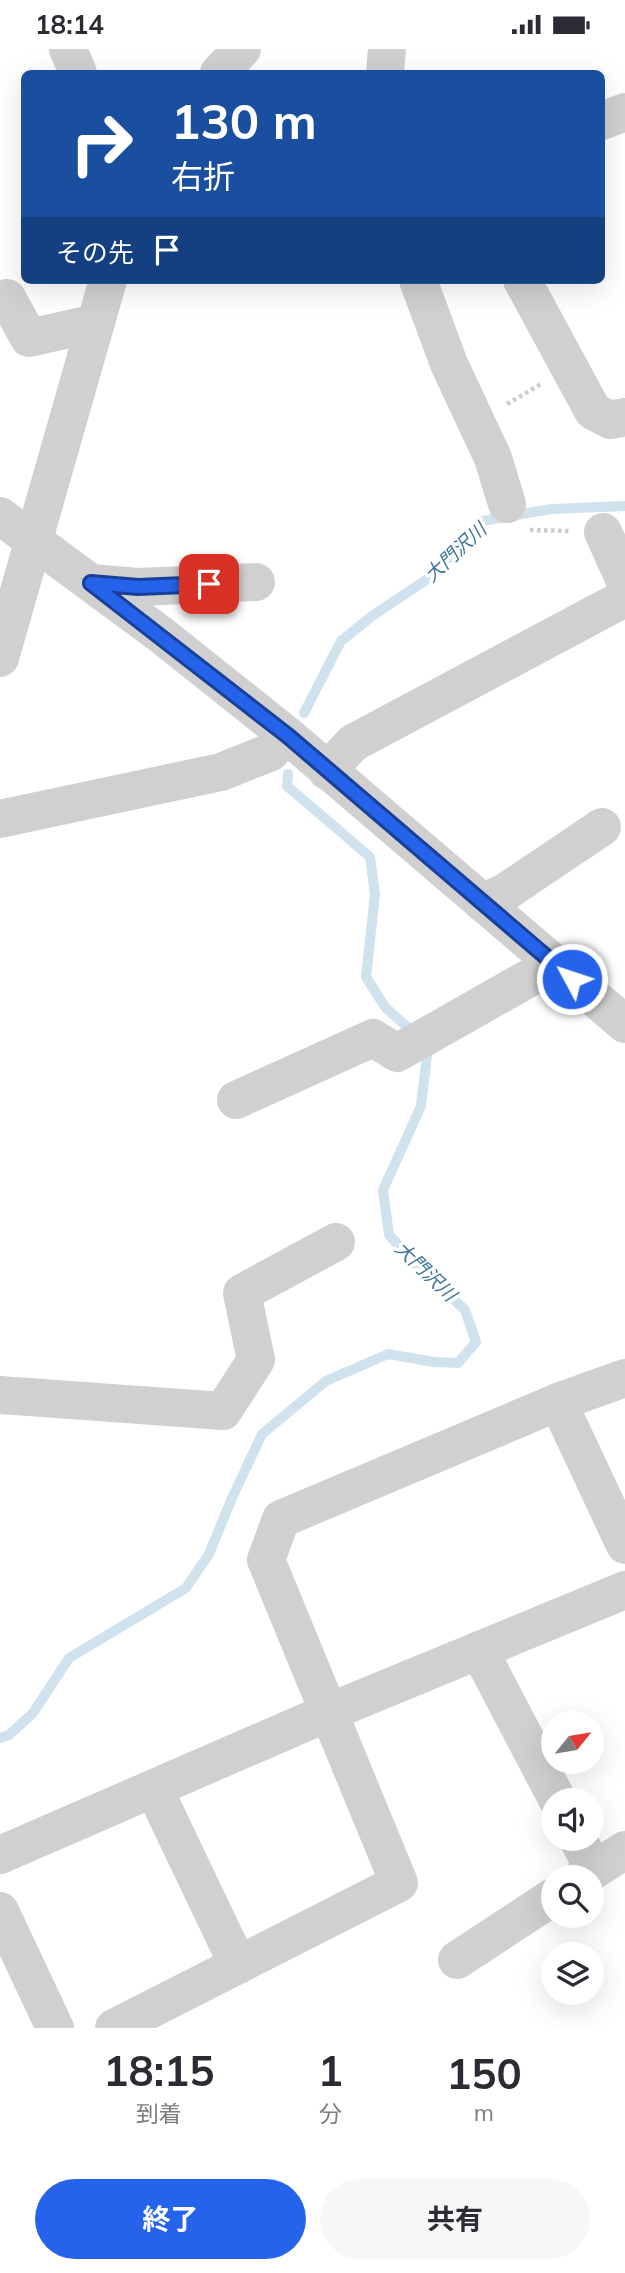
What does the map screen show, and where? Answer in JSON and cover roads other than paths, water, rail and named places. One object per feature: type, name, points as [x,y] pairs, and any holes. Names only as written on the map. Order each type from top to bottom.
[{"type":"street","points":[[68,49],[77,70]]},
{"type":"street","points":[[222,70],[242,49]]},
{"type":"street","points":[[385,70],[387,49]]},
{"type":"street","points":[[605,120],[625,112]]},
{"type":"street","points":[[0,658],[10,586],[33,540],[107,284]]},
{"type":"street","points":[[419,284],[449,365],[493,458],[507,504]]},
{"type":"street","points":[[524,284],[593,411],[610,420],[625,417]]},
{"type":"street","points":[[7,298],[29,338],[96,323]]},
{"type":"street","points":[[0,516],[159,634],[327,771],[625,1024]]},
{"type":"street","points":[[603,532],[625,581]]},
{"type":"street","points":[[91,583],[138,587],[256,582]]},
{"type":"street","points":[[327,771],[353,743],[625,598]]},
{"type":"street","points":[[0,819],[221,772],[271,752]]},
{"type":"street","points":[[482,902],[504,893],[602,827]]},
{"type":"street","points":[[236,1100],[373,1038],[397,1053],[554,964]]},
{"type":"street","points":[[0,1395],[223,1412],[256,1360],[242,1293],[336,1243]]},
{"type":"street","points":[[114,2028],[399,1883],[266,1560],[281,1519],[558,1402],[625,1378]]},
{"type":"street","points":[[558,1402],[625,1545]]},
{"type":"street","points":[[0,1855],[327,1713],[625,1590]]},
{"type":"street","points":[[479,1650],[551,1788]]},
{"type":"street","points":[[154,1789],[238,1965]]},
{"type":"street","points":[[457,1960],[541,1905]]},
{"type":"street","points":[[0,1911],[11,1961],[55,2028]]},
{"type":"waterway","name":"大門沢川","points":[[304,713],[341,641],[372,616],[432,576],[482,521],[552,509],[625,506]]},
{"type":"waterway","name":"大門沢川","points":[[288,774],[287,786],[370,857],[375,894],[366,977],[385,1007],[415,1034]]},
{"type":"waterway","name":"大門沢川","points":[[0,1738],[9,1735],[33,1713],[69,1658],[186,1588],[209,1554],[262,1434],[326,1381],[388,1354],[458,1363],[476,1342],[465,1310],[389,1235],[383,1190],[421,1106],[428,1047]]}]
